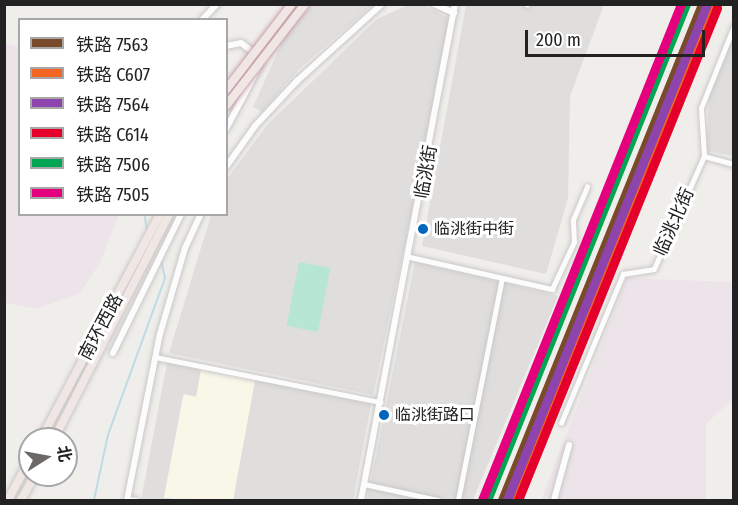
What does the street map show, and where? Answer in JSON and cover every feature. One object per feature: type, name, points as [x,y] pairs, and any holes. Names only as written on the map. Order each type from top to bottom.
[{"type":"highway","points":[[228,87],[292,4]]},
{"type":"highway","points":[[228,103],[305,4]]},
{"type":"highway","name":"南环西路","points":[[60,427],[146,252],[159,216]]},
{"type":"highway","name":"南环西路","points":[[48,427],[168,216]]},
{"type":"highway","points":[[8,501],[18,482]]},
{"type":"highway","points":[[21,501],[29,487]]},
{"type":"street","points":[[204,18],[217,4]]},
{"type":"street","points":[[228,164],[255,126],[297,81],[382,4]]},
{"type":"street","points":[[434,4],[454,13]]},
{"type":"street","name":"临洮街","points":[[361,501],[410,257],[456,4]]},
{"type":"street","name":"临洮北街","points":[[561,423],[623,274],[654,269],[704,156],[701,108],[734,26]]},
{"type":"street","points":[[228,46],[248,46],[260,64],[228,125]]},
{"type":"street","points":[[704,156],[734,164]]},
{"type":"street","points":[[410,257],[552,290],[574,242],[573,220],[587,187]]},
{"type":"street","points":[[113,353],[180,216]]},
{"type":"street","points":[[136,501],[127,500],[155,357],[185,248],[200,216]]},
{"type":"street","points":[[458,501],[502,278]]},
{"type":"street","points":[[155,357],[381,402]]},
{"type":"street","points":[[554,501],[569,445]]},
{"type":"street","points":[[364,484],[438,501]]},
{"type":"shaded area","points":[[313,5],[373,5],[299,69],[262,112],[253,107],[286,33]]},
{"type":"shaded area","points":[[408,5],[426,6],[452,20],[373,395],[169,353],[211,216],[228,216],[228,178],[267,125],[377,19]]},
{"type":"shaded area","points":[[466,5],[604,5],[570,96],[568,198],[546,274],[422,246]]},
{"type":"shaded area","points":[[733,33],[733,156],[707,151],[709,91]]},
{"type":"shaded area","points":[[4,43],[18,47],[18,216],[119,216],[100,263],[79,294],[36,309],[5,303]]},
{"type":"shaded area","points":[[415,262],[558,296],[473,500],[367,500]]},
{"type":"shaded area","points":[[627,278],[731,282],[733,399],[706,424],[706,500],[541,500]]},
{"type":"shaded area","points":[[167,363],[201,370],[197,397],[183,395],[164,497],[180,500],[141,500]]},
{"type":"shaded area","points":[[201,370],[255,380],[233,500],[164,498],[184,394],[196,397]]},
{"type":"shaded area","points":[[255,380],[371,404],[353,500],[233,500]]},
{"type":"green space","points":[[299,262],[330,268],[318,332],[287,326]]},
{"type":"waterway","points":[[145,216],[147,228]]},
{"type":"waterway","points":[[94,500],[108,435],[165,278],[161,260]]},
{"type":"rail line","name":"7505","points":[[482,500],[681,4]]},
{"type":"rail line","name":"7506","points":[[487,500],[686,4]]},
{"type":"rail line","name":"7563","points":[[502,500],[702,4]]},
{"type":"rail line","name":"7564","points":[[507,500],[707,4]]},
{"type":"rail line","name":"C607","points":[[513,500],[712,8]]},
{"type":"rail line","name":"C614","points":[[518,500],[717,8]]},
{"type":"place","name":"临洮街中街","points":[[423,229]]},
{"type":"place","name":"临洮街路口","points":[[384,415]]}]
